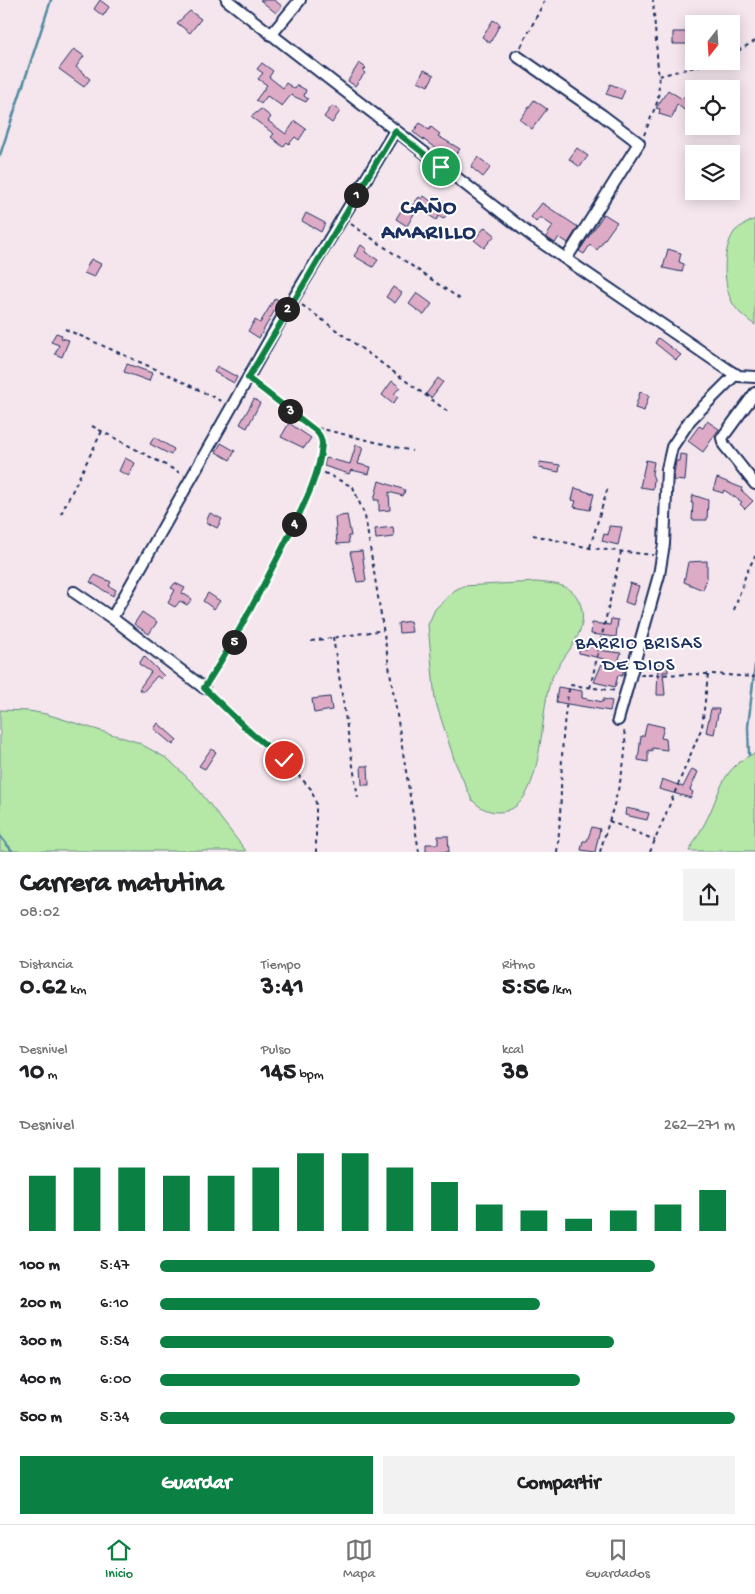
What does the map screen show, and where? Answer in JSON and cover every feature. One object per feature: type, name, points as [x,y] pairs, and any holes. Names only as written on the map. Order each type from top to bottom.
[{"type":"street","points":[[227,0],[494,208],[736,374],[755,377]]},
{"type":"street","points":[[271,35],[300,0]]},
{"type":"street","points":[[517,56],[602,114],[639,144],[566,259]]},
{"type":"street","points":[[112,618],[231,407],[395,131]]},
{"type":"street","points":[[618,720],[624,692],[659,575],[667,469],[672,447],[690,420],[736,374]]},
{"type":"street","points":[[755,393],[722,438],[724,444],[755,484]]},
{"type":"street","points":[[74,592],[112,618],[204,688]]},
{"type":"path","points":[[517,56],[544,0]]},
{"type":"path","points":[[639,144],[656,106],[659,76],[653,0]]},
{"type":"path","points":[[740,50],[755,41]]},
{"type":"path","points":[[659,76],[685,69]]},
{"type":"path","points":[[342,218],[460,299]]},
{"type":"path","points":[[294,299],[447,411]]},
{"type":"path","points":[[65,329],[169,375],[231,407]]},
{"type":"path","points":[[248,378],[321,437],[317,469],[300,512],[254,606],[204,688],[251,733],[284,760],[311,789],[316,803],[316,852]]},
{"type":"path","points":[[308,425],[412,451]]},
{"type":"path","points":[[92,426],[190,478]]},
{"type":"path","points":[[61,514],[102,431]]},
{"type":"path","points":[[317,469],[353,487],[359,497],[365,516],[419,852]]},
{"type":"path","points":[[590,548],[608,487]]},
{"type":"path","points":[[533,535],[590,548],[662,555]]},
{"type":"path","points":[[590,688],[621,552]]},
{"type":"path","points":[[734,610],[746,574],[755,556]]},
{"type":"path","points":[[311,641],[384,630]]},
{"type":"path","points":[[333,637],[358,798]]},
{"type":"path","points":[[629,675],[708,675],[755,678]]},
{"type":"path","points":[[650,852],[702,727],[708,675]]},
{"type":"path","points":[[557,852],[563,780],[562,734],[570,685],[624,692]]},
{"type":"path","points":[[600,852],[626,751],[625,734],[618,720]]},
{"type":"path","points":[[608,820],[655,840]]},
{"type":"green space","points":[[755,219],[755,325],[735,308],[731,300],[726,284],[725,265],[728,246],[735,231]]},
{"type":"green space","points":[[536,582],[562,586],[577,596],[580,603],[582,625],[578,636],[554,673],[550,683],[538,759],[525,796],[514,807],[499,812],[491,811],[481,807],[472,800],[455,762],[435,700],[428,625],[435,609],[455,590],[463,586]]},
{"type":"green space","points":[[0,710],[29,711],[46,714],[137,742],[168,759],[194,784],[246,851],[0,851]]},
{"type":"green space","points":[[755,753],[755,851],[689,851],[708,817],[729,772],[744,759]]},
{"type":"building","points":[[100,0],[109,7],[103,16],[94,9]]},
{"type":"building","points":[[260,0],[274,0],[282,6],[276,13]]},
{"type":"building","points":[[190,11],[201,19],[190,33],[177,23]]},
{"type":"building","points":[[493,20],[500,24],[490,43],[482,37]]},
{"type":"building","points":[[673,32],[685,32],[685,44],[673,44]]},
{"type":"building","points":[[74,49],[84,56],[76,67],[90,79],[84,87],[59,69]]},
{"type":"building","points":[[262,63],[273,71],[269,77],[283,88],[286,83],[295,89],[297,85],[306,90],[304,96],[308,99],[306,102],[291,95],[282,106],[267,96],[261,104],[256,100],[267,85],[258,79],[263,73],[257,69]]},
{"type":"building","points":[[359,63],[366,68],[363,71],[365,73],[355,86],[348,81]]},
{"type":"building","points":[[424,70],[434,75],[428,86],[418,81]]},
{"type":"building","points":[[610,84],[625,90],[621,99],[606,94]]},
{"type":"building","points":[[668,90],[682,99],[685,96],[685,108],[684,110],[677,104],[672,118],[659,114],[660,109],[656,108]]},
{"type":"building","points":[[534,100],[547,109],[532,129],[520,120]]},
{"type":"building","points":[[332,106],[340,111],[332,123],[324,117]]},
{"type":"building","points":[[261,109],[271,117],[268,121],[286,134],[295,121],[306,129],[299,140],[295,137],[289,144],[287,142],[283,147],[271,137],[274,134],[251,117]]},
{"type":"building","points":[[420,123],[429,130],[431,127],[440,134],[438,136],[460,149],[449,163],[443,158],[445,155],[413,132]]},
{"type":"building","points":[[577,148],[588,156],[580,167],[569,159]]},
{"type":"building","points":[[478,157],[491,167],[483,177],[471,167]]},
{"type":"building","points":[[424,196],[437,206],[441,200],[447,205],[445,209],[449,212],[443,219],[439,216],[436,220],[418,207],[407,226],[396,219],[402,209],[407,212],[419,197],[422,199]]},
{"type":"building","points":[[542,203],[578,227],[568,243],[559,237],[555,243],[546,237],[553,226],[540,217],[536,222],[531,217]]},
{"type":"building","points":[[306,213],[325,223],[321,232],[302,221]]},
{"type":"building","points":[[604,214],[617,222],[597,250],[590,245],[584,254],[579,251]]},
{"type":"building","points":[[485,227],[495,235],[484,248],[474,240]]},
{"type":"building","points":[[361,245],[367,249],[365,252],[378,260],[373,267],[354,256]]},
{"type":"building","points":[[668,249],[681,253],[679,262],[684,264],[682,272],[663,268]]},
{"type":"building","points":[[91,259],[101,264],[94,277],[84,273]]},
{"type":"building","points":[[393,287],[402,293],[395,303],[386,297]]},
{"type":"building","points":[[417,293],[432,304],[424,315],[409,304]]},
{"type":"building","points":[[275,298],[280,301],[259,338],[248,331],[255,320],[260,323]]},
{"type":"building","points":[[56,333],[62,335],[61,338],[69,340],[62,357],[55,354],[59,345],[51,342]]},
{"type":"building","points":[[658,338],[681,355],[676,360],[655,343]]},
{"type":"building","points":[[127,364],[152,373],[149,381],[124,372]]},
{"type":"building","points":[[217,366],[237,377],[234,383],[214,372]]},
{"type":"building","points":[[438,378],[443,382],[431,398],[426,394]]},
{"type":"building","points":[[392,381],[400,387],[394,394],[398,397],[393,404],[382,395]]},
{"type":"building","points":[[640,392],[649,395],[644,411],[635,408]]},
{"type":"building","points":[[254,399],[260,403],[247,428],[240,424]]},
{"type":"building","points":[[707,421],[719,429],[703,452],[688,441],[699,426],[703,428]]},
{"type":"building","points":[[289,423],[311,438],[304,448],[281,437]]},
{"type":"building","points":[[154,437],[174,449],[171,455],[150,444]]},
{"type":"building","points":[[221,443],[235,451],[230,460],[216,452]]},
{"type":"building","points":[[356,445],[363,447],[358,464],[371,467],[369,474],[351,470],[349,474],[324,466],[326,458],[350,464]]},
{"type":"building","points":[[680,454],[687,455],[685,481],[673,480],[676,461],[679,461]]},
{"type":"building","points":[[125,458],[135,463],[129,476],[119,471]]},
{"type":"building","points":[[646,460],[654,462],[652,474],[654,479],[653,489],[640,487]]},
{"type":"building","points":[[540,462],[560,465],[559,472],[539,468]]},
{"type":"building","points":[[717,478],[742,488],[741,490],[753,501],[745,509],[740,504],[742,502],[724,490],[723,493],[713,490]]},
{"type":"building","points":[[379,481],[405,490],[403,496],[389,492],[390,510],[379,511],[379,500],[374,500]]},
{"type":"building","points":[[575,488],[594,494],[590,510],[574,507],[576,501],[572,500]]},
{"type":"building","points":[[693,495],[708,500],[707,520],[692,520],[693,503],[691,503]]},
{"type":"building","points":[[210,513],[222,519],[217,528],[206,522]]},
{"type":"building","points":[[347,515],[351,536],[348,536],[349,543],[337,544],[335,517]]},
{"type":"building","points":[[609,526],[622,527],[618,545],[602,541],[604,534],[608,535]]},
{"type":"building","points":[[393,527],[394,537],[376,539],[375,529]]},
{"type":"building","points":[[362,551],[366,581],[357,582],[350,552]]},
{"type":"building","points":[[707,561],[707,578],[703,590],[684,582],[688,562]]},
{"type":"building","points":[[95,575],[111,582],[109,586],[116,590],[113,596],[90,582]]},
{"type":"building","points":[[175,583],[185,588],[182,593],[192,599],[187,605],[180,601],[175,607],[168,603],[175,590],[171,588]]},
{"type":"building","points":[[630,583],[639,586],[633,605],[625,602]]},
{"type":"building","points":[[208,593],[220,601],[214,609],[203,601]]},
{"type":"building","points":[[142,612],[157,622],[149,634],[134,624]]},
{"type":"building","points":[[611,619],[618,620],[616,637],[591,634],[592,623],[610,625]]},
{"type":"building","points":[[410,621],[412,632],[399,633],[398,623]]},
{"type":"building","points":[[588,643],[597,646],[597,650],[621,653],[618,662],[625,664],[622,676],[618,675],[615,687],[594,682],[604,659],[579,653],[579,648],[587,649]]},
{"type":"building","points":[[144,656],[164,676],[161,679],[157,676],[143,692],[139,689],[151,672],[139,664]]},
{"type":"building","points":[[658,661],[668,662],[668,672],[663,672],[665,695],[657,695]]},
{"type":"building","points":[[558,687],[582,691],[582,698],[603,702],[603,699],[612,701],[610,711],[556,702]]},
{"type":"building","points":[[330,697],[332,710],[314,713],[312,699]]},
{"type":"building","points":[[711,709],[719,709],[714,734],[706,732]]},
{"type":"building","points":[[158,723],[177,740],[173,745],[154,729]]},
{"type":"building","points":[[647,723],[664,727],[661,738],[666,739],[667,750],[652,748],[652,751],[648,750],[648,762],[638,760],[641,736],[644,736]]},
{"type":"building","points":[[211,749],[216,752],[205,769],[199,766]]},
{"type":"building","points":[[361,766],[368,766],[369,785],[362,785]]},
{"type":"building","points":[[692,769],[698,772],[690,790],[693,792],[691,798],[659,789],[662,779],[683,787]]},
{"type":"building","points":[[626,808],[649,813],[647,820],[625,815]]},
{"type":"building","points":[[592,827],[600,829],[595,852],[581,850],[583,841],[587,841]]},
{"type":"building","points":[[438,836],[448,836],[449,852],[426,852],[426,844],[438,844]]},
{"type":"waterway","points":[[0,155],[51,0]]},
{"type":"waterway","points":[[749,755],[748,727],[755,665]]},
{"type":"waterway","points":[[0,836],[13,852]]},
{"type":"district","name":"CAÑO AMARILLO","points":[[429,222]]},
{"type":"district","name":"BARRIO BRISAS DE DIOS","points":[[639,655]]},
{"type":"route","points":[[284,760],[251,733],[204,688],[254,606],[300,512],[317,469],[322,445],[321,437],[316,431],[248,378],[283,316],[395,131],[441,167]]}]
